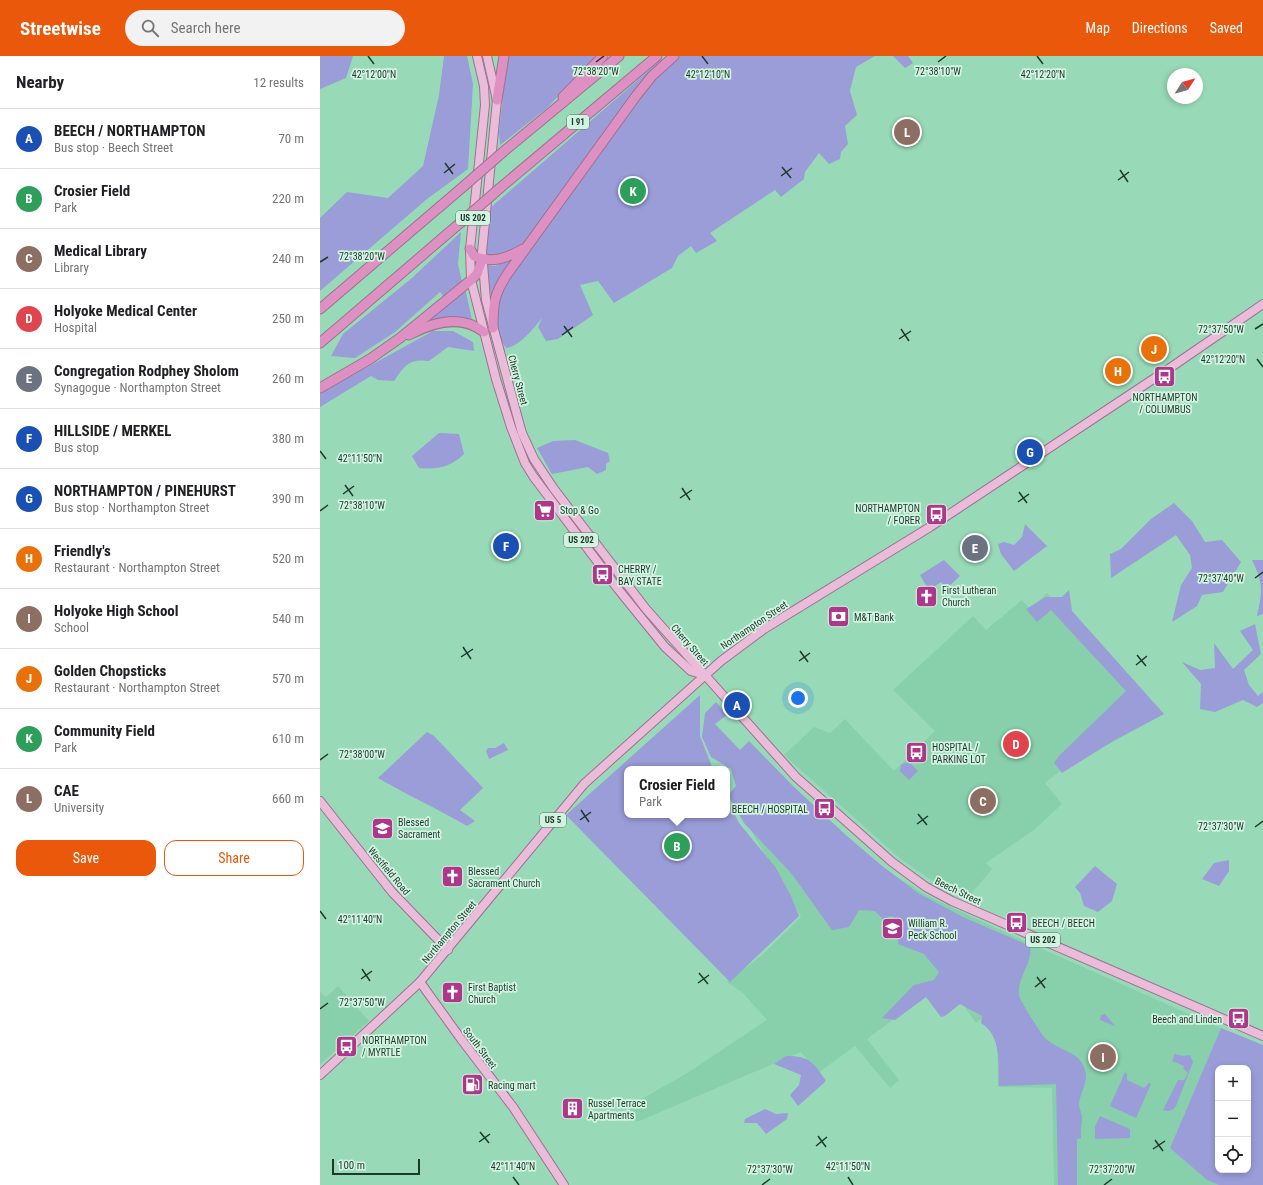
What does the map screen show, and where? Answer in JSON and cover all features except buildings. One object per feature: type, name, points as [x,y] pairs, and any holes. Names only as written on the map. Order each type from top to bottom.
[{"type":"highway","points":[[497,100],[504,56]]},
{"type":"highway","points":[[526,134],[603,56]]},
{"type":"highway","name":"I 91","points":[[320,309],[503,152],[619,56]]},
{"type":"highway","name":"I 91","points":[[320,343],[500,188],[657,56]]},
{"type":"highway","points":[[493,328],[493,303],[498,290],[526,247],[636,96],[652,76],[674,56]]},
{"type":"highway","points":[[470,249],[474,256],[482,260],[494,260],[506,257],[526,247]]},
{"type":"highway","points":[[320,388],[370,359],[400,338],[471,280],[477,274],[482,260]]},
{"type":"highway","points":[[400,338],[431,326],[450,321],[472,323],[484,332]]},
{"type":"main road","name":"Cherry Street","points":[[477,56],[484,86],[485,106],[470,249],[471,280],[511,428],[525,463],[533,476],[618,589],[665,647],[691,671],[704,675]]},
{"type":"main road","name":"Cherry Street","points":[[487,56],[497,100],[482,260],[486,300],[522,434],[534,459],[554,489],[627,585],[704,675]]},
{"type":"main road","name":"Northampton Street","points":[[320,1075],[420,982],[584,784],[704,675],[764,629],[930,526],[1170,368],[1263,304]]},
{"type":"main road","name":"Beech Street","points":[[704,675],[796,777],[892,862],[926,887],[959,904],[1263,1036]]},
{"type":"main road","name":"Westfield Road","points":[[320,801],[392,892],[448,950]]},
{"type":"main road","name":"South Street","points":[[420,982],[516,1112],[564,1185]]},
{"type":"shaded area","points":[[320,56],[353,56],[346,78],[320,89]]},
{"type":"shaded area","points":[[444,56],[467,56],[473,84],[468,169],[427,199],[320,291],[320,218],[347,192],[388,198],[423,166],[439,95]]},
{"type":"shaded area","points":[[507,56],[597,56],[547,108],[500,145],[499,133]]},
{"type":"shaded area","points":[[675,56],[875,56],[856,67],[850,91],[857,115],[845,126],[848,144],[841,152],[840,159],[829,164],[819,153],[805,172],[804,179],[781,197],[775,190],[710,233],[717,241],[696,253],[691,246],[678,256],[672,268],[614,303],[598,281],[580,285],[593,315],[558,339],[546,341],[538,327],[542,318],[531,332],[521,341],[511,347],[506,348],[497,326],[497,311],[503,288],[603,141]]},
{"type":"shaded area","points":[[893,56],[908,56],[913,63],[905,68]]},
{"type":"shaded area","points":[[662,59],[664,60],[635,90],[529,238],[520,246],[504,254],[498,256],[486,254],[490,208]]},
{"type":"shaded area","points":[[461,232],[458,264],[462,282],[444,297],[440,292],[395,332],[355,358],[331,356],[343,334],[412,278]]},
{"type":"shaded area","points":[[512,259],[513,261],[491,295],[486,265],[495,266]]},
{"type":"shaded area","points":[[465,288],[472,320],[454,318],[425,322]]},
{"type":"shaded area","points":[[433,331],[453,331],[473,342],[474,351],[448,347],[429,361],[422,360],[408,364],[394,381],[378,380],[371,376],[320,407],[320,393]]},
{"type":"shaded area","points":[[439,433],[459,434],[464,454],[454,462],[443,467],[419,468],[412,456]]},
{"type":"shaded area","points":[[575,440],[608,453],[610,461],[606,464],[606,470],[597,474],[588,467],[552,474],[537,448],[553,441]]},
{"type":"shaded area","points":[[1174,503],[1192,521],[1205,542],[1222,540],[1241,562],[1223,592],[1202,595],[1197,606],[1172,622],[1181,585],[1192,568],[1190,555],[1176,535],[1111,578],[1110,554],[1121,549],[1151,519]]},
{"type":"shaded area","points":[[1025,524],[1047,546],[1014,571],[1001,554],[998,544],[1004,542],[1014,545],[1022,537]]},
{"type":"shaded area","points":[[944,560],[960,576],[946,589],[941,582],[934,587],[932,585],[928,589],[920,575]]},
{"type":"shaded area","points":[[1252,560],[1263,560],[1263,614],[1257,616],[1261,587]]},
{"type":"shaded area","points":[[1069,590],[1072,611],[1164,714],[1113,741],[1062,773],[1054,763],[1059,756],[1126,691],[1051,610],[1037,622],[1026,609],[1046,597],[1062,597]]},
{"type":"shaded area","points":[[1047,593],[1162,715],[1060,771],[1045,783],[1062,804],[1035,829],[986,863],[992,869],[967,899],[930,879],[902,860],[784,755],[814,727],[830,733],[845,719],[894,771],[935,731],[893,690],[973,616],[986,630],[1022,600],[1030,609]]},
{"type":"shaded area","points":[[1255,624],[1261,654],[1244,670],[1249,685],[1258,696],[1263,692],[1263,703],[1257,707],[1243,700],[1215,712],[1200,709],[1201,684],[1182,662],[1200,670],[1215,668],[1214,643],[1233,669],[1253,650],[1240,631]]},
{"type":"shaded area","points":[[700,695],[700,736],[712,766],[624,766],[624,818],[730,818],[730,805],[739,823],[776,868],[791,896],[799,916],[730,982],[566,815]]},
{"type":"shaded area","points":[[716,702],[727,715],[715,724],[740,750],[749,741],[794,787],[847,836],[881,865],[918,893],[963,917],[1030,946],[1029,959],[1020,982],[1020,998],[1046,1039],[1079,1059],[1086,1075],[1085,1084],[1079,1101],[1082,1117],[1081,1138],[1077,1139],[1077,1185],[1058,1185],[1056,1084],[999,1086],[998,1051],[993,1035],[981,1023],[982,1016],[960,1004],[945,1016],[941,1017],[926,997],[895,1020],[882,1018],[914,985],[934,980],[939,972],[924,954],[898,944],[898,919],[890,916],[884,920],[875,911],[859,910],[849,927],[832,930],[791,873],[744,823],[730,798],[730,793],[736,786],[730,766],[726,766],[711,757],[702,737],[705,713]]},
{"type":"shaded area","points":[[427,732],[434,736],[483,788],[460,810],[475,821],[467,826],[378,778]]},
{"type":"shaded area","points":[[504,743],[508,750],[489,759],[486,751],[488,748],[495,748]]},
{"type":"shaded area","points":[[905,763],[911,764],[918,771],[909,780],[900,771],[901,765]]},
{"type":"shaded area","points":[[742,815],[875,864],[930,897],[1024,941],[1221,1028],[1170,1148],[1207,1180],[1219,1185],[1054,1185],[1052,1088],[998,1087],[997,1013],[989,1013],[976,1023],[946,980],[867,1039],[899,1080],[890,1088],[855,1046],[818,1073],[801,1052],[637,1122],[628,1107],[689,1072],[767,1020],[743,993],[727,982],[761,956],[801,917]]},
{"type":"shaded area","points":[[1229,860],[1229,871],[1219,886],[1202,879],[1214,863]]},
{"type":"shaded area","points":[[1095,866],[1117,884],[1112,901],[1098,912],[1084,906],[1080,893],[1075,887]]},
{"type":"shaded area","points":[[338,986],[369,1021],[320,1064],[320,992],[326,997]]},
{"type":"shaded area","points":[[1105,1014],[1115,1026],[1100,1020],[1101,1015]]},
{"type":"shaded area","points":[[1221,1028],[1263,1045],[1263,1185],[1219,1185],[1207,1180],[1170,1148]]},
{"type":"shaded area","points":[[1175,1054],[1183,1056],[1190,1055],[1193,1062],[1175,1108],[1167,1111],[1163,1110],[1178,1080],[1184,1080],[1188,1073],[1183,1068],[1184,1066],[1172,1061]]},
{"type":"shaded area","points":[[786,1056],[801,1057],[810,1061],[818,1069],[826,1081],[798,1106],[790,1095],[799,1085],[801,1075],[774,1064]]},
{"type":"shaded area","points":[[1125,1072],[1127,1074],[1127,1080],[1144,1088],[1149,1083],[1151,1084],[1136,1118],[1110,1106]]},
{"type":"shaded area","points":[[765,1109],[776,1114],[788,1113],[787,1119],[766,1134],[757,1123],[744,1123],[745,1119]]},
{"type":"shaded area","points":[[1100,1116],[1130,1129],[1130,1138],[1095,1139],[1095,1127]]},
{"type":"place","name":"CAE","points":[[907,132]]},
{"type":"place","name":"Community Field","points":[[633,191]]},
{"type":"place","name":"Golden Chopsticks","points":[[1154,349]]},
{"type":"place","name":"Friendly's","points":[[1118,371]]},
{"type":"place","name":"NORTHAMPTON / COLUMBUS","points":[[1165,377]]},
{"type":"place","name":"NORTHAMPTON / PINEHURST","points":[[1030,452]]},
{"type":"place","name":"Stop & Go","points":[[545,510]]},
{"type":"place","name":"NORTHAMPTON / FORER","points":[[936,514]]},
{"type":"place","name":"HILLSIDE / MERKEL","points":[[506,546]]},
{"type":"place","name":"Congregation Rodphey Sholom","points":[[975,548]]},
{"type":"place","name":"CHERRY / BAY STATE","points":[[603,575]]},
{"type":"place","name":"First Lutheran Church","points":[[927,596]]},
{"type":"place","name":"M&T Bank","points":[[839,617]]},
{"type":"place","name":"BEECH / NORTHAMPTON","points":[[737,705]]},
{"type":"place","name":"Holyoke Medical Center","points":[[1016,744]]},
{"type":"place","name":"HOSPITAL / PARKING LOT","points":[[916,753]]},
{"type":"place","name":"Medical Library","points":[[983,801]]},
{"type":"place","name":"BEECH / HOSPITAL","points":[[824,809]]},
{"type":"place","name":"Blessed Sacrament","points":[[382,828]]},
{"type":"place","name":"Crosier Field","points":[[677,846]]},
{"type":"place","name":"Blessed Sacrament Church","points":[[452,877]]},
{"type":"place","name":"BEECH / BEECH","points":[[1016,923]]},
{"type":"place","name":"William R. Peck School","points":[[893,929]]},
{"type":"place","name":"First Baptist Church","points":[[452,993]]},
{"type":"place","name":"Beech and Linden","points":[[1238,1019]]},
{"type":"place","name":"NORTHAMPTON / MYRTLE","points":[[346,1046]]},
{"type":"place","name":"Holyoke High School","points":[[1103,1057]]},
{"type":"place","name":"Racing mart","points":[[473,1085]]},
{"type":"place","name":"Russel Terrace Apartments","points":[[572,1109]]}]
